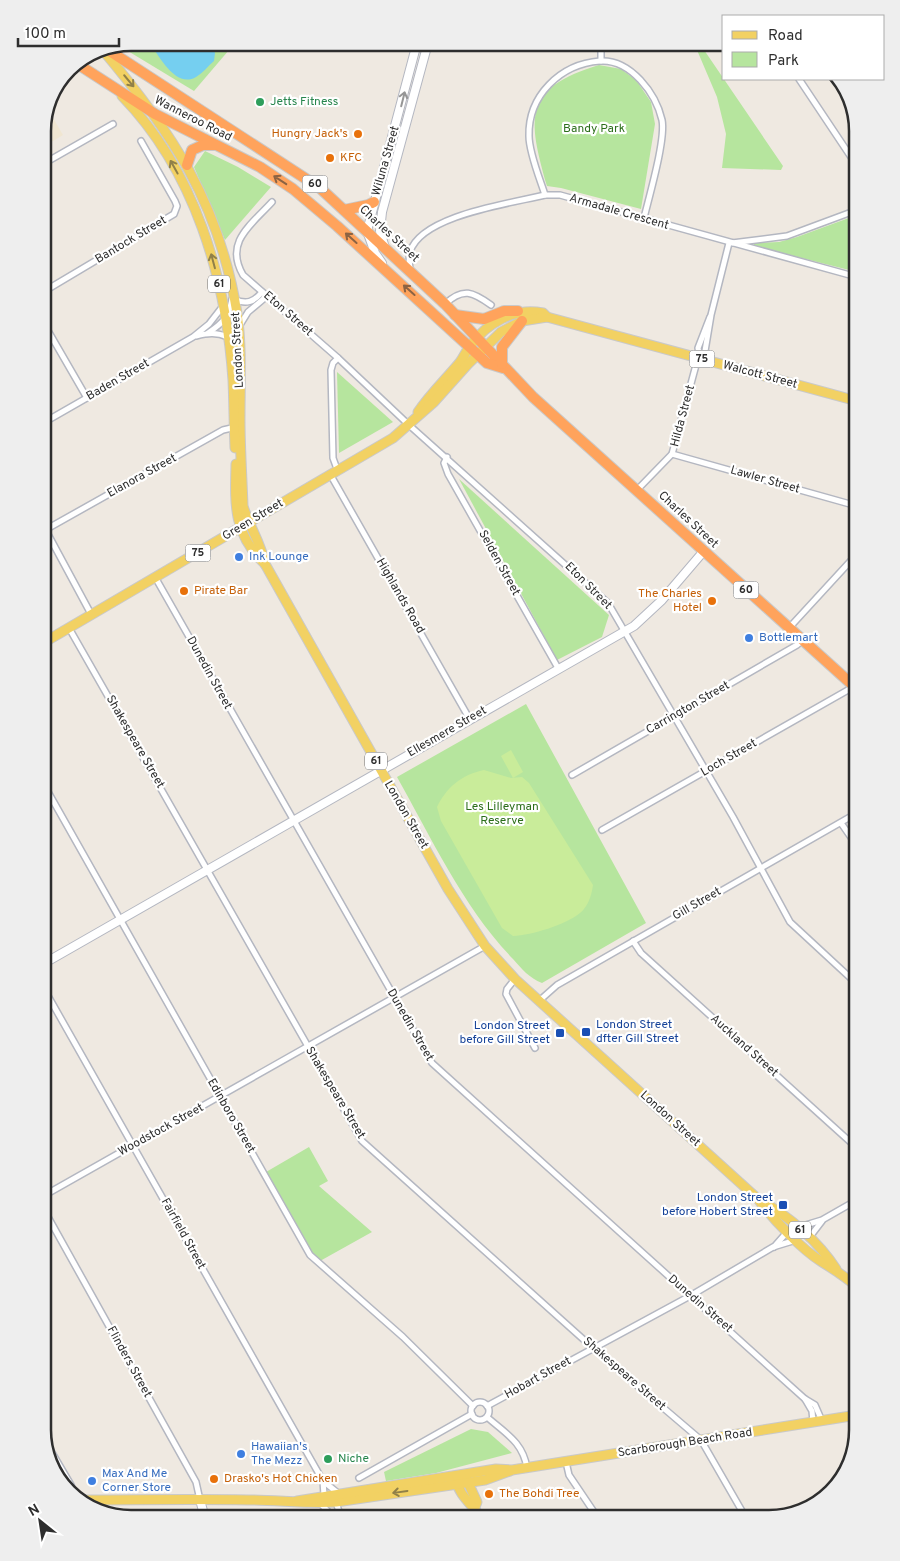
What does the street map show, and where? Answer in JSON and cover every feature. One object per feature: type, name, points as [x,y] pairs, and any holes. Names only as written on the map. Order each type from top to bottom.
[{"type":"highway","name":"Wanneroo Road","points":[[113,53],[268,152]]},
{"type":"highway","name":"Wanneroo Road","points":[[83,68],[121,94],[155,114],[260,167],[301,194]]},
{"type":"highway","points":[[187,165],[192,150],[203,145],[216,145]]},
{"type":"highway","name":"Charles Street","points":[[268,152],[320,188],[445,304],[478,337],[503,368],[703,552],[849,681]]},
{"type":"highway","name":"Charles Street","points":[[301,194],[487,363],[503,368]]},
{"type":"highway","points":[[344,210],[368,206],[374,202]]},
{"type":"highway","points":[[454,315],[484,319],[504,311],[520,316],[502,347],[503,368]]},
{"type":"main road","name":"Wiluna Street","points":[[367,231],[415,51]]},
{"type":"main road","name":"Wiluna Street","points":[[385,248],[380,231],[381,219],[426,51]]},
{"type":"main road","name":"London Street","points":[[107,55],[155,114],[187,165],[217,231],[234,296],[239,329],[235,502],[240,528],[254,554],[265,564],[448,888],[485,946],[515,979],[758,1199],[770,1216],[821,1262],[836,1269],[849,1280]]},
{"type":"main road","name":"London Street","points":[[121,94],[145,121],[176,170],[206,238],[226,320],[243,506],[249,523],[262,548],[265,564]]},
{"type":"main road","points":[[398,116],[408,119]]},
{"type":"main road","points":[[367,231],[375,253],[391,274]]},
{"type":"main road","name":"Walcott Street","points":[[520,316],[543,313],[547,317],[849,399]]},
{"type":"main road","name":"75","points":[[469,347],[478,337],[501,319],[520,316]]},
{"type":"main road","name":"75","points":[[478,354],[520,316]]},
{"type":"main road","name":"Green Street","points":[[409,424],[428,397],[462,360],[469,347]]},
{"type":"main road","name":"Green Street","points":[[51,637],[393,438],[434,402],[478,354]]},
{"type":"main road","name":"Ellesmere Street","points":[[51,959],[469,718],[640,622],[662,600],[703,552]]},
{"type":"main road","name":"London Street","points":[[758,1199],[778,1210],[827,1256],[836,1269]]},
{"type":"main road","name":"Scarborough Beach Road","points":[[93,1500],[297,1500],[337,1498],[461,1479],[496,1469],[512,1470],[527,1468],[849,1418]]},
{"type":"main road","points":[[461,1479],[470,1505],[477,1510]]},
{"type":"main road","name":"Flinders Street","points":[[200,1500],[203,1510]]},
{"type":"street","points":[[601,51],[601,61]]},
{"type":"street","points":[[545,195],[529,137],[533,108],[545,86],[572,69],[601,61],[624,67],[639,78],[654,100],[662,122],[658,155],[644,218]]},
{"type":"street","points":[[800,80],[849,153]]},
{"type":"street","points":[[51,159],[113,124]]},
{"type":"street","name":"Bantock Street","points":[[51,287],[174,214],[177,206],[175,201],[141,141]]},
{"type":"street","name":"Armadale Crescent","points":[[410,271],[410,250],[417,240],[450,217],[545,195],[560,195],[729,243],[787,236],[849,213]]},
{"type":"street","name":"Eton Street","points":[[272,202],[238,240],[237,265],[243,275],[601,595],[625,631],[705,772],[733,817],[790,922],[849,976]]},
{"type":"street","points":[[729,243],[849,275]]},
{"type":"street","name":"Hilda Street","points":[[637,490],[672,454],[696,365],[700,359],[698,348],[711,316],[729,243]]},
{"type":"street","points":[[445,304],[458,294],[467,292],[479,296],[492,305]]},
{"type":"street","points":[[226,320],[234,296],[242,303],[257,299],[264,294]]},
{"type":"street","points":[[239,329],[248,312],[264,294]]},
{"type":"street","name":"Baden Street","points":[[51,418],[193,337],[209,324],[223,306]]},
{"type":"street","name":"Baden Street","points":[[208,333],[226,320]]},
{"type":"street","name":"Baden Street","points":[[193,337],[208,333],[219,333],[228,337]]},
{"type":"street","points":[[51,336],[87,398]]},
{"type":"street","name":"Highlands Road","points":[[338,358],[333,363],[332,370],[333,472],[469,718]]},
{"type":"street","name":"Elanora Street","points":[[51,524],[223,430],[237,427]]},
{"type":"street","name":"Lawler Street","points":[[672,454],[849,503]]},
{"type":"street","name":"Selden Street","points":[[447,457],[444,463],[448,474],[558,668]]},
{"type":"street","points":[[51,541],[91,614]]},
{"type":"street","points":[[789,628],[849,564]]},
{"type":"street","name":"Dunedin Street","points":[[155,576],[394,999],[437,1070],[816,1406],[822,1421]]},
{"type":"street","name":"Shakespeare Street","points":[[68,627],[362,1140],[593,1348],[701,1440],[741,1510]]},
{"type":"street","name":"Carrington Street","points":[[572,775],[798,645],[803,640]]},
{"type":"street","name":"Loch Street","points":[[602,830],[849,691]]},
{"type":"street","name":"Edinboro Street","points":[[51,797],[310,1255],[402,1336],[473,1406]]},
{"type":"street","name":"Gill Street","points":[[540,1001],[557,985],[849,819]]},
{"type":"street","points":[[841,823],[849,834]]},
{"type":"street","name":"Auckland Street","points":[[633,941],[641,953],[849,1140]]},
{"type":"street","name":"Woodstock Street","points":[[51,1190],[220,1097],[485,946]]},
{"type":"street","points":[[515,979],[506,989],[506,994],[535,1048]]},
{"type":"street","name":"Fairfield Street","points":[[51,1003],[323,1481],[337,1498]]},
{"type":"street","points":[[797,1228],[822,1220],[849,1205]]},
{"type":"street","points":[[809,1238],[822,1220]]},
{"type":"street","name":"Flinders Street","points":[[51,1224],[196,1482],[200,1500]]},
{"type":"street","name":"Hobart Street","points":[[773,1247],[788,1231]]},
{"type":"street","name":"Hobart Street","points":[[487,1406],[690,1296],[773,1247],[797,1240]]},
{"type":"street","name":"Dunedin Street","points":[[805,1398],[812,1411],[813,1422]]},
{"type":"street","points":[[478,1403],[487,1406],[489,1411],[487,1417],[480,1420],[472,1414],[473,1406],[478,1403]]},
{"type":"street","points":[[359,1478],[472,1414]]},
{"type":"street","points":[[487,1417],[520,1446],[527,1468]]},
{"type":"street","points":[[57,1460],[68,1479]]},
{"type":"street","points":[[566,1462],[569,1475],[593,1510]]},
{"type":"street","name":"Fairfield Street","points":[[322,1499],[323,1481]]},
{"type":"street","points":[[337,1498],[339,1510]]},
{"type":"street","points":[[322,1499],[328,1510]]},
{"type":"shaded area","points":[[53,117],[63,135],[51,142]]},
{"type":"green space","points":[[128,51],[228,51],[194,91]]},
{"type":"green space","points":[[697,51],[705,51],[722,76],[722,80],[724,80],[783,166],[781,170],[722,168],[726,134],[717,97]]},
{"type":"green space","name":"Bandy Park","points":[[599,65],[621,69],[636,80],[651,102],[655,124],[641,209],[547,186],[536,142],[535,124],[537,109],[544,95],[556,84],[574,74]]},
{"type":"green space","points":[[205,151],[238,167],[271,187],[225,240],[194,167]]},
{"type":"green space","points":[[849,218],[849,270],[754,246],[754,243],[779,242]]},
{"type":"green space","points":[[337,372],[393,422],[339,453]]},
{"type":"green space","points":[[459,479],[609,615],[602,637],[557,660]]},
{"type":"green space","name":"Les Lilleyman Reserve","points":[[526,704],[646,923],[542,983],[533,979],[523,970],[495,939],[479,917],[449,872],[397,777]]},
{"type":"green space","points":[[511,750],[523,772],[513,778],[501,756]]},
{"type":"green space","points":[[484,770],[511,778],[522,777],[529,783],[593,885],[591,896],[583,910],[566,922],[548,929],[513,936],[502,928],[441,821],[437,807],[445,793],[468,775]]},
{"type":"green space","points":[[309,1147],[328,1181],[319,1186],[372,1232],[320,1261],[310,1251],[266,1172]]},
{"type":"green space","points":[[471,1429],[488,1432],[512,1453],[436,1473],[386,1481],[384,1472]]},
{"type":"water","points":[[155,51],[214,51],[215,53],[214,61],[201,74],[189,80],[175,75],[163,63]]},
{"type":"place","name":"Jetts Fitness","points":[[260,102]]},
{"type":"place","name":"Hungry Jack's","points":[[358,134]]},
{"type":"place","name":"KFC","points":[[330,158]]},
{"type":"place","name":"Ink Lounge","points":[[239,557]]},
{"type":"place","name":"Pirate Bar","points":[[184,591]]},
{"type":"place","name":"The Charles Hotel","points":[[712,601]]},
{"type":"place","name":"Bottlemart","points":[[749,638]]},
{"type":"place","name":"London Street dfter Gill Street","points":[[586,1032]]},
{"type":"place","name":"London Street before Gill Street","points":[[560,1033]]},
{"type":"place","name":"London Street before Hobert Street","points":[[783,1205]]},
{"type":"place","name":"Hawaiian's The Mezz","points":[[241,1454]]},
{"type":"place","name":"Niche","points":[[328,1459]]},
{"type":"place","name":"Drasko's Hot Chicken","points":[[214,1479]]},
{"type":"place","name":"Max And Me Corner Store","points":[[92,1481]]},
{"type":"place","name":"The Bohdi Tree","points":[[489,1494]]}]
